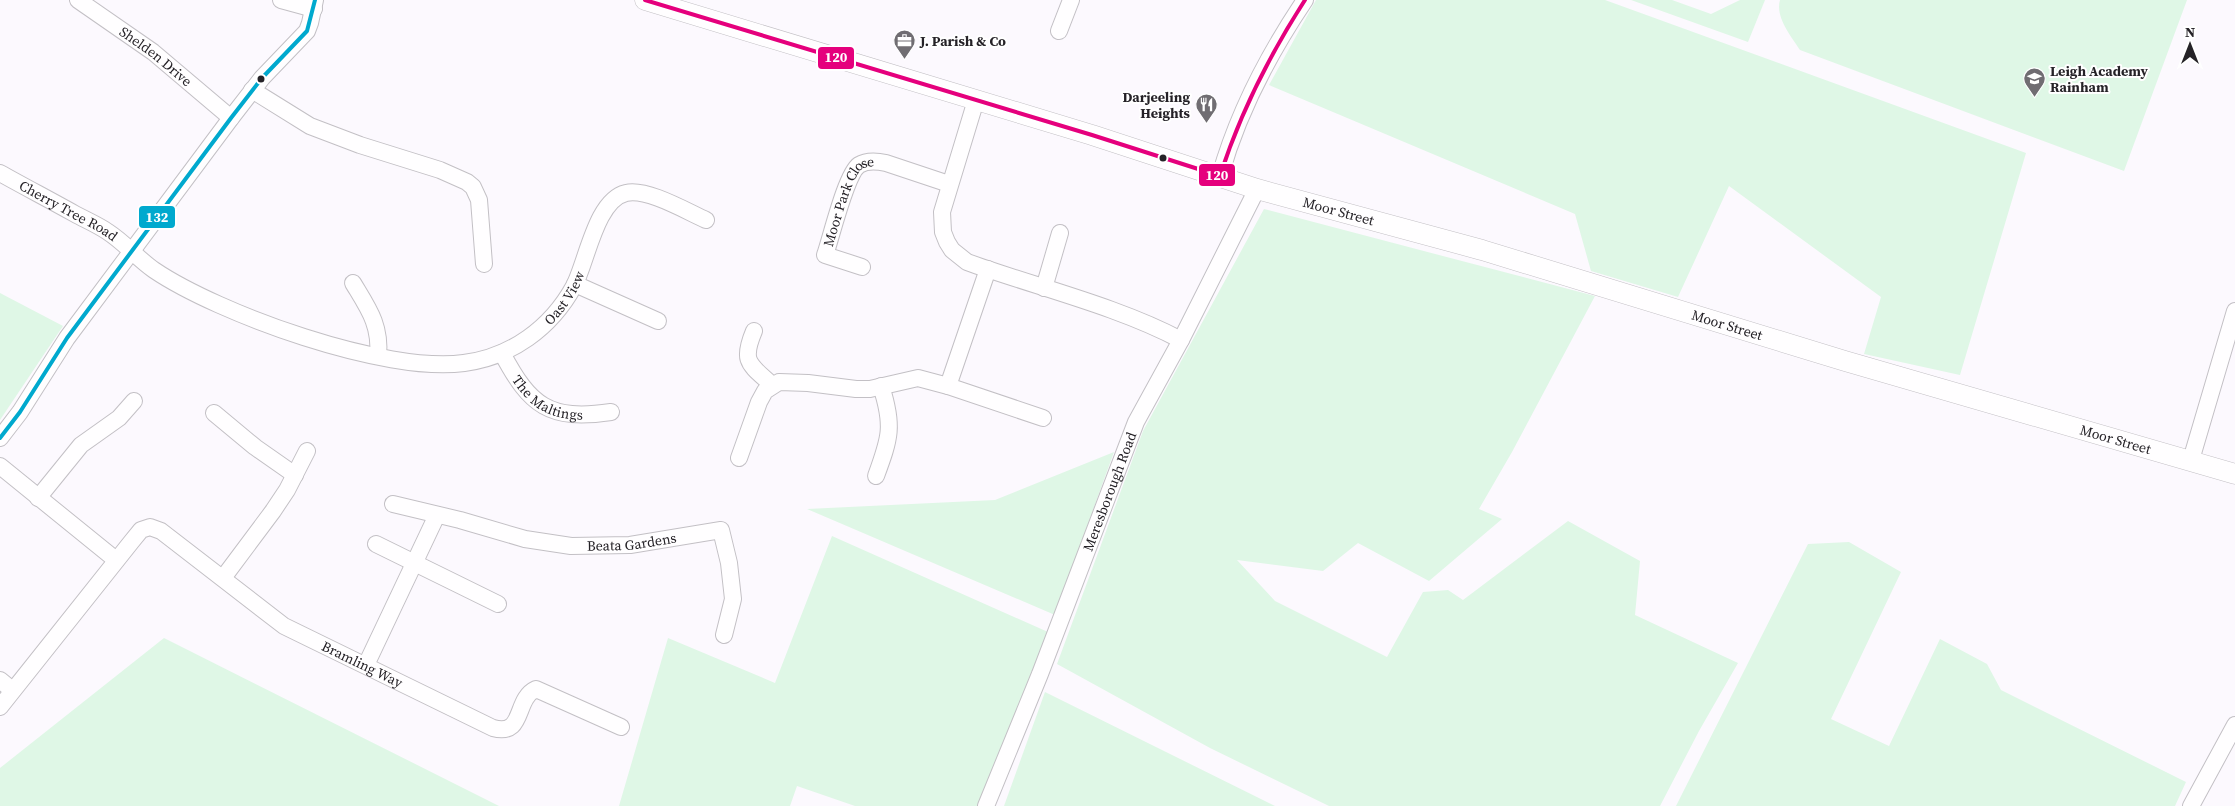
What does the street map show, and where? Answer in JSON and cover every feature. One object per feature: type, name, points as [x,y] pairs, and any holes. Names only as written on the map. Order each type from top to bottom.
[{"type":"main road","name":"Moor Street","points":[[645,0],[688,6],[1257,189],[1482,250],[1845,361],[2235,474]]},
{"type":"street","name":"Shelden Drive","points":[[78,0],[154,52],[231,118]]},
{"type":"street","points":[[0,438],[20,412],[67,338],[252,90],[301,38],[310,23],[315,5],[281,0]]},
{"type":"street","points":[[1059,31],[1071,0]]},
{"type":"street","points":[[1220,176],[1231,136],[1247,99],[1305,0]]},
{"type":"street","points":[[252,90],[310,126],[360,145],[440,170],[474,187],[479,200],[484,264]]},
{"type":"street","points":[[976,100],[942,212],[943,232],[952,250],[959,257],[988,269],[1162,330],[1181,340]]},
{"type":"street","name":"Moor Park Close","points":[[862,267],[825,256],[850,177],[860,164],[876,161],[949,184]]},
{"type":"street","name":"Cherry Tree Road","points":[[0,174],[107,231],[132,252]]},
{"type":"street","name":"Meresborough Road","points":[[986,806],[1040,674],[1136,422],[1181,340],[1257,189]]},
{"type":"street","name":"Oast View","points":[[132,252],[153,269],[172,280],[244,314],[328,344],[378,356],[442,365],[463,364],[502,353],[517,346],[544,326],[561,306],[575,284],[600,219],[612,200],[618,196],[628,192],[648,195],[706,220]]},
{"type":"street","points":[[1044,288],[1060,233]]},
{"type":"street","points":[[948,386],[988,269]]},
{"type":"street","points":[[353,283],[376,324],[379,343],[378,356]]},
{"type":"street","points":[[575,284],[658,321]]},
{"type":"street","points":[[2191,460],[2235,311]]},
{"type":"street","points":[[754,330],[746,348],[750,364],[772,385]]},
{"type":"street","name":"The Maltings","points":[[502,353],[525,391],[543,406],[569,415],[585,416],[610,412]]},
{"type":"street","points":[[739,458],[759,402],[765,391],[772,385],[787,381],[856,389],[918,378],[948,386],[1043,418]]},
{"type":"street","points":[[876,476],[888,442],[889,416],[881,386]]},
{"type":"street","points":[[38,498],[81,445],[119,418],[134,401]]},
{"type":"street","points":[[214,413],[256,448],[295,475]]},
{"type":"street","points":[[222,578],[273,512],[306,452]]},
{"type":"street","points":[[0,466],[116,560]]},
{"type":"street","name":"Beata Gardens","points":[[393,504],[525,539],[571,546],[630,544],[721,530],[729,563],[733,599],[724,635]]},
{"type":"street","points":[[366,665],[437,515]]},
{"type":"street","name":"Bramling Way","points":[[0,707],[6,685],[141,530],[150,527],[161,531],[284,626],[501,730],[512,727],[526,697],[536,689],[620,727]]},
{"type":"street","points":[[376,544],[498,604]]},
{"type":"street","points":[[2192,806],[2235,725]]},
{"type":"green space","points":[[1316,0],[1605,0],[2026,153],[1960,375],[1864,354],[1881,297],[1729,186],[1678,297],[1591,271],[1575,214],[1269,85]]},
{"type":"green space","points":[[1631,0],[1672,0],[1711,14],[1740,0],[1765,0],[1748,42]]},
{"type":"green space","name":"Leigh Academy Rainham","points":[[1780,0],[2187,0],[2124,171],[1800,50],[1788,33],[1782,20],[1779,6]]},
{"type":"green space","points":[[1264,209],[1595,296],[1512,452],[1479,509],[1502,519],[1429,581],[1358,543],[1323,571],[1237,560],[1275,601],[1387,657],[1423,592],[1448,590],[1463,600],[1568,521],[1640,561],[1635,615],[1738,663],[1699,731],[1660,806],[1329,806],[1210,748],[1057,664],[1143,431]]},
{"type":"green space","points":[[0,293],[63,326],[0,420]]},
{"type":"green space","points":[[1114,452],[1055,615],[807,509],[995,500]]},
{"type":"green space","points":[[832,536],[1048,632],[979,806],[855,806],[797,786],[790,806],[619,806],[668,638],[775,683]]},
{"type":"green space","points":[[1849,542],[1901,572],[1831,719],[1889,746],[1940,639],[1987,664],[2001,690],[2186,782],[2175,806],[1676,806],[1808,544]]},
{"type":"green space","points":[[164,638],[499,806],[0,806],[0,768]]},
{"type":"green space","points":[[1045,692],[1275,806],[1004,806]]},
{"type":"transit line","name":"132","points":[[0,438],[20,412],[67,338],[231,118],[262,78],[307,31],[315,0]]},
{"type":"transit line","name":"120","points":[[645,0],[1092,135],[1220,176],[1256,85],[1279,42],[1305,0]]},
{"type":"place","name":"J. Parish & Co","points":[[904,60]]},
{"type":"place","name":"Leigh Academy Rainham","points":[[2034,98]]},
{"type":"place","name":"Darjeeling Heights","points":[[1206,124]]}]
